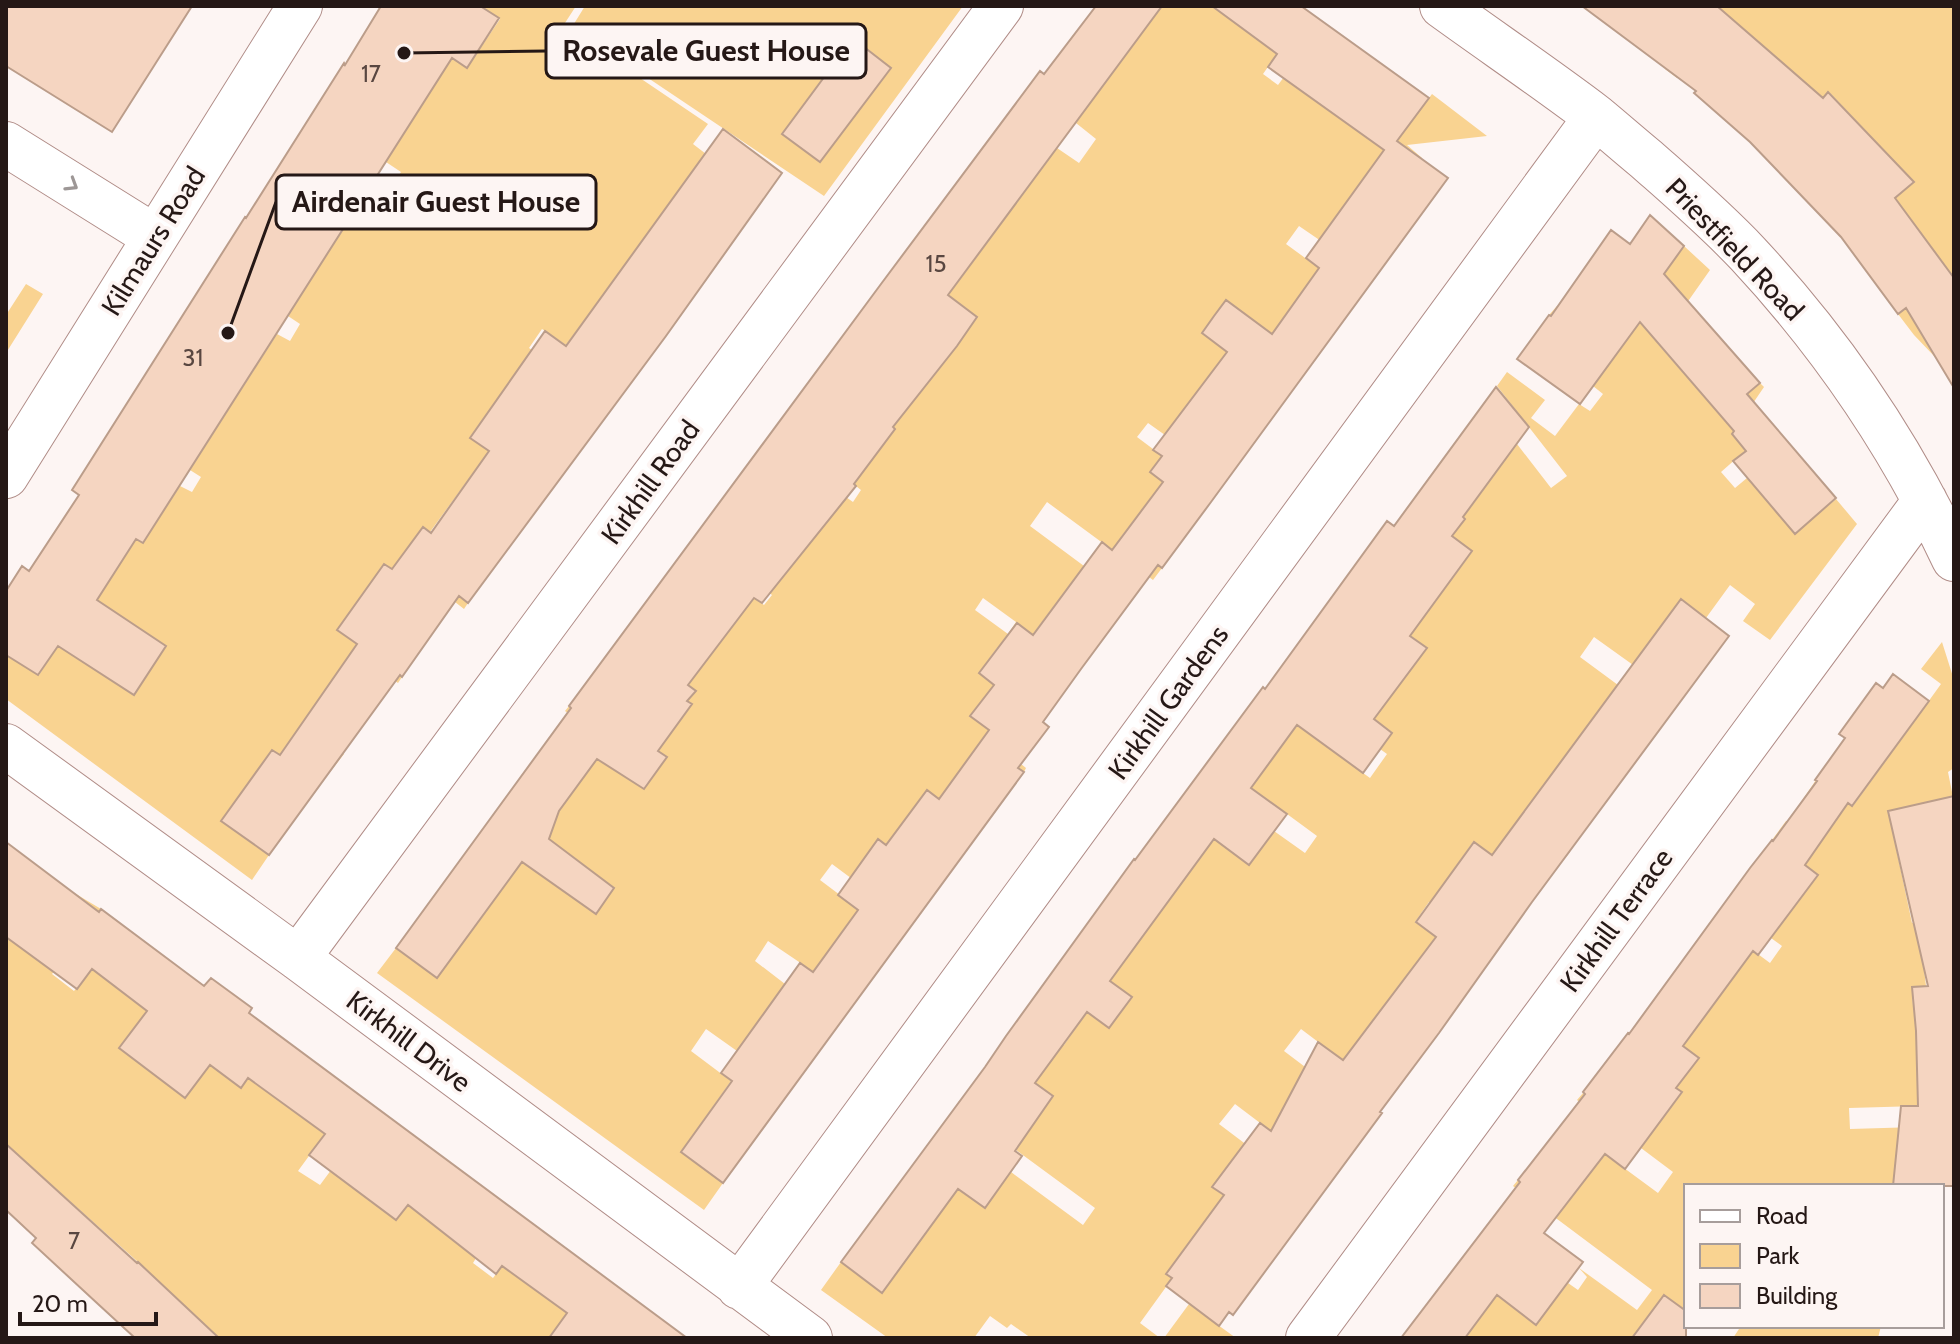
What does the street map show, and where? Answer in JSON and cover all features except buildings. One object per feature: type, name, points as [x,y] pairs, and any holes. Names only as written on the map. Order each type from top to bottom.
[{"type":"street","name":"Kilmaurs Road","points":[[6,476],[300,6]]},
{"type":"street","name":"Kirkhill Road","points":[[298,958],[1001,6]]},
{"type":"street","name":"Priestfield Road","points":[[1442,6],[1596,117],[1703,209],[1748,254],[1830,352],[1864,400],[1925,501],[1954,559]]},
{"type":"street","name":"Kirkhill Gardens","points":[[739,1287],[1596,117]]},
{"type":"street","points":[[6,144],[155,237]]},
{"type":"street","name":"Kirkhill Terrace","points":[[1308,1338],[1925,501]]},
{"type":"street","name":"Kirkhill Drive","points":[[6,746],[298,958],[810,1338]]},
{"type":"green space","points":[[484,6],[576,6],[563,26],[708,124],[693,144],[706,154],[566,345],[542,329],[529,348],[553,364],[493,405],[470,437],[489,451],[430,532],[423,527],[413,540],[410,560],[468,603],[464,609],[455,602],[449,610],[384,564],[337,630],[402,677],[391,687],[349,658],[302,724],[344,754],[320,785],[272,750],[222,820],[269,855],[252,880],[6,699],[6,655],[39,675],[73,622],[134,647],[112,681],[134,695],[165,645],[97,600],[128,551],[85,522],[107,520],[143,543],[180,486],[192,492],[201,477],[190,470],[227,412],[191,388],[206,369],[241,390],[277,334],[290,341],[300,324],[288,316],[324,257],[302,213],[339,236],[374,180],[389,190],[401,172],[386,162],[451,58],[467,68],[500,19]]},
{"type":"green space","points":[[585,6],[963,6],[824,196],[572,27]]},
{"type":"green space","points":[[1162,6],[1212,6],[1277,54],[1263,74],[1278,85],[1324,23],[1302,91],[1337,116],[1410,123],[1432,94],[1487,136],[1407,145],[1422,158],[1337,252],[1299,226],[1286,244],[1323,271],[1315,274],[1269,338],[1226,301],[1202,333],[1247,367],[1233,386],[1212,372],[1195,395],[1227,479],[1148,423],[1137,437],[1165,458],[1157,462],[1150,472],[1163,482],[1121,537],[1162,568],[1153,580],[1047,502],[1030,526],[1084,566],[1033,634],[997,648],[979,673],[994,685],[970,716],[1026,758],[1021,764],[1026,768],[1024,772],[981,741],[939,799],[927,790],[899,854],[879,840],[871,893],[832,864],[820,880],[900,940],[896,945],[855,915],[808,979],[805,966],[768,941],[755,961],[785,984],[737,1051],[706,1029],[691,1051],[731,1081],[681,1152],[723,1183],[704,1210],[377,973],[396,948],[437,978],[490,906],[501,804],[511,790],[552,820],[608,743],[565,711],[569,706],[658,770],[667,757],[653,747],[691,704],[687,701],[695,690],[688,685],[753,597],[764,605],[772,595],[761,586],[833,488],[853,502],[861,490],[842,475],[887,440],[895,429],[883,420],[917,374],[928,383],[935,374],[958,319],[970,327],[977,318],[931,284],[959,281],[1057,148],[1079,163],[1096,139],[1076,123],[1096,95],[1063,50],[1073,35],[1115,67]],"holes":[[[983,598],[1016,622],[1008,634],[975,610]]]},
{"type":"green space","points":[[1712,6],[1954,6],[1954,317],[1951,347],[1935,357],[1898,314],[1951,275],[1844,240],[1914,182],[1829,92],[1823,98],[1708,41],[1677,78],[1665,69]]},
{"type":"green space","points":[[1684,246],[1710,270],[1658,344],[1721,416],[1760,383],[1764,387],[1732,434],[1746,450],[1721,472],[1735,488],[1747,478],[1795,533],[1836,499],[1857,524],[1770,640],[1743,621],[1755,604],[1730,585],[1706,618],[1680,600],[1638,658],[1686,694],[1682,700],[1594,637],[1580,657],[1618,685],[1610,771],[1623,779],[1612,793],[1522,816],[1570,852],[1554,872],[1493,855],[1473,842],[1454,869],[1473,883],[1451,918],[1429,902],[1415,922],[1436,937],[1408,977],[1455,1011],[1439,1033],[1392,998],[1391,1097],[1301,1029],[1284,1051],[1329,1085],[1298,1085],[1290,1095],[1290,1105],[1333,1178],[1235,1104],[1219,1124],[1268,1161],[1253,1180],[1230,1163],[1212,1187],[1235,1204],[1278,1253],[1271,1264],[1217,1226],[1175,1293],[1166,1287],[1140,1323],[1160,1338],[1031,1338],[1011,1324],[1007,1328],[990,1316],[974,1338],[888,1338],[821,1290],[841,1262],[883,1292],[929,1228],[888,1198],[892,1192],[957,1189],[985,1208],[1011,1172],[1083,1225],[1095,1208],[956,1106],[959,1101],[1000,1131],[1042,1111],[1053,1096],[1035,1083],[1059,1050],[1022,1015],[1064,1045],[1087,1012],[1109,1028],[1132,997],[1069,951],[1085,928],[1126,958],[1150,840],[1191,870],[1214,839],[1274,831],[1305,853],[1317,836],[1211,758],[1215,751],[1256,781],[1297,725],[1370,778],[1387,754],[1380,749],[1392,732],[1358,708],[1414,666],[1427,648],[1341,584],[1357,562],[1427,613],[1472,552],[1452,536],[1465,518],[1436,498],[1440,493],[1426,483],[1429,477],[1471,507],[1517,444],[1551,488],[1567,476],[1497,386],[1507,372],[1545,400],[1531,418],[1555,436],[1579,404],[1590,411],[1603,394],[1593,386],[1611,361],[1549,315],[1557,306],[1599,337],[1667,269]]},
{"type":"green space","points":[[26,284],[43,294],[6,353],[6,315]]},
{"type":"green space","points":[[1942,642],[1954,680],[1954,768],[1948,772],[1953,797],[1892,829],[1912,923],[1928,917],[1920,936],[1926,986],[1912,988],[1913,1006],[1943,1031],[1916,1032],[1918,1097],[1954,1105],[1849,1108],[1850,1129],[1917,1127],[1898,1184],[1684,1184],[1684,1309],[1664,1295],[1632,1338],[1465,1338],[1480,1317],[1457,1265],[1536,1325],[1568,1283],[1578,1290],[1587,1277],[1579,1268],[1637,1310],[1652,1290],[1513,1186],[1518,1180],[1559,1213],[1605,1154],[1658,1193],[1673,1172],[1577,1100],[1583,1093],[1630,1129],[1657,1126],[1682,1093],[1667,1081],[1685,1076],[1699,1058],[1643,1015],[1649,1007],[1739,940],[1770,963],[1782,946],[1771,938],[1818,875],[1772,840],[1816,780],[1853,806],[1941,684],[1921,669]]},
{"type":"green space","points":[[71,891],[101,909],[52,974],[74,991],[92,969],[136,1002],[168,960],[180,968],[119,1048],[185,1098],[235,1032],[279,1035],[325,1134],[298,1171],[320,1185],[377,1108],[390,1118],[355,1165],[396,1220],[408,1205],[427,1219],[478,1184],[485,1188],[454,1230],[481,1250],[473,1263],[493,1278],[502,1266],[520,1279],[551,1237],[567,1249],[537,1291],[567,1313],[551,1338],[219,1338],[6,1144],[6,937],[43,964],[55,912]]},
{"type":"green space","points":[[1189,1304],[1236,1338],[1164,1338]]},
{"type":"green space","points":[[1740,1328],[1880,1328],[1878,1338],[1733,1338]]},
{"type":"place","name":"Rosevale Guest House","points":[[404,53]]},
{"type":"place","name":"Airdenair Guest House","points":[[228,333]]}]
